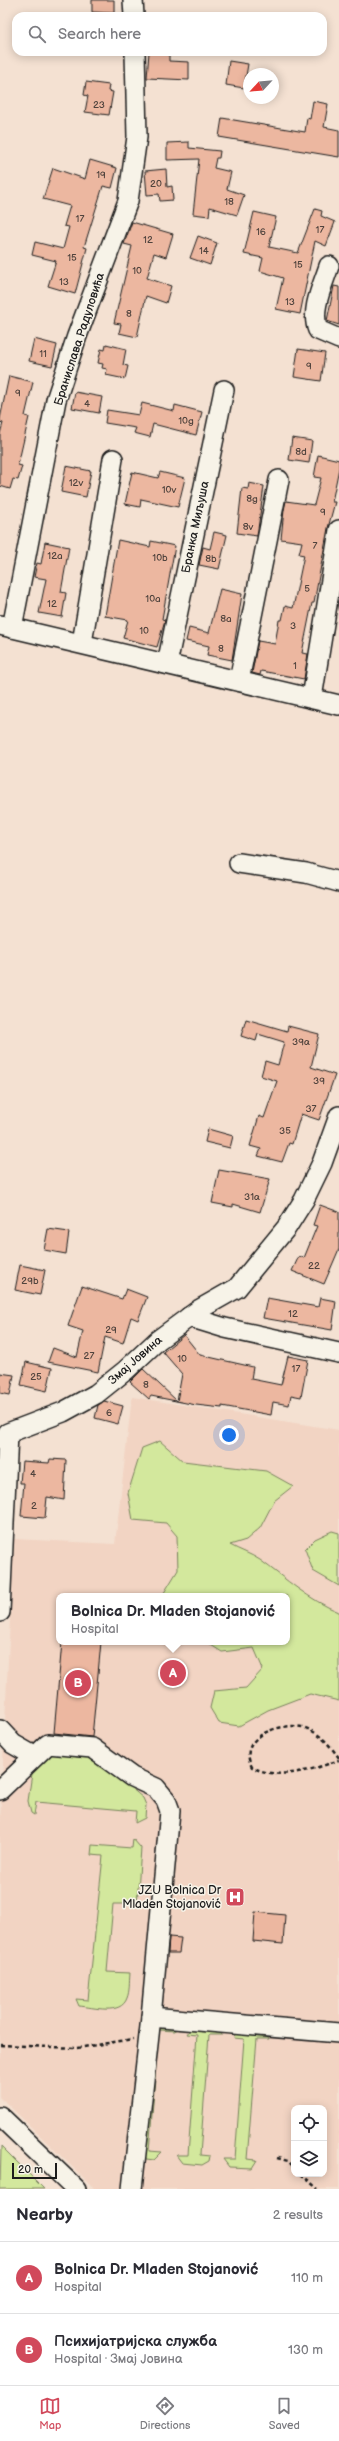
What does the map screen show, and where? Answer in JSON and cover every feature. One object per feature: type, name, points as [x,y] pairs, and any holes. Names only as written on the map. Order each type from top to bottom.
[{"type":"street","points":[[133,0],[134,12]]},
{"type":"street","name":"Бранислава Радуловића","points":[[6,626],[56,400],[80,329],[128,201],[137,137],[135,56]]},
{"type":"street","points":[[329,266],[316,310],[315,322],[318,330],[339,339]]},
{"type":"street","name":"Бранка Миљуша","points":[[167,664],[224,390]]},
{"type":"street","points":[[82,643],[108,497],[113,459]]},
{"type":"street","points":[[239,681],[279,480]]},
{"type":"street","points":[[312,698],[339,530]]},
{"type":"street","points":[[6,626],[339,705]]},
{"type":"street","points":[[238,863],[306,873],[339,882]]},
{"type":"street","name":"Змај Јовина","points":[[0,1612],[4,1432],[63,1412],[96,1394],[126,1370],[158,1340],[189,1317],[237,1288],[287,1227],[304,1200],[322,1163],[339,1116]]},
{"type":"street","points":[[189,1317],[225,1328],[339,1353]]},
{"type":"street","points":[[0,1730],[13,1744],[34,1756]]},
{"type":"street","points":[[0,1790],[48,1744],[92,1748],[132,1777],[156,1788],[166,1800],[170,1811],[151,2017],[132,2189]]},
{"type":"street","points":[[151,2017],[339,2033]]},
{"type":"street","points":[[0,2116],[76,2189]]},
{"type":"path","points":[[300,1727],[313,1731],[323,1739],[339,1759],[294,1772],[272,1774],[252,1767],[249,1761],[248,1752],[252,1742],[260,1734],[284,1728],[300,1727]]},
{"type":"path","points":[[0,2045],[77,2048],[149,2036]]},
{"type":"path","points":[[278,2158],[288,2161],[291,2164]]},
{"type":"path","points":[[305,2177],[318,2189]]},
{"type":"shaded area","points":[[132,1397],[339,1430],[339,2189],[95,2189],[0,2097],[0,1822],[14,1539],[115,1544]]},
{"type":"green space","points":[[160,1441],[183,1461],[266,1471],[293,1486],[274,1501],[260,1528],[246,1540],[230,1545],[260,1560],[298,1589],[339,1612],[339,1701],[310,1694],[268,1710],[239,1726],[219,1723],[210,1708],[214,1691],[246,1688],[263,1669],[254,1648],[222,1652],[211,1645],[290,1645],[290,1593],[164,1593],[178,1570],[177,1536],[166,1523],[133,1520],[128,1493],[142,1448]]},
{"type":"green space","points":[[332,1531],[339,1533],[339,1586],[313,1571],[305,1549],[315,1539]]},
{"type":"green space","points":[[35,1753],[82,1753],[98,1760],[143,1798],[146,1805],[145,1818],[135,1823],[136,1811],[36,1802],[34,1815],[31,1813],[28,1801]]},
{"type":"green space","points":[[133,1839],[141,1848],[137,1904],[113,1904],[107,1972],[130,1973],[128,1995],[124,2004],[113,2009],[99,2009],[79,2006],[76,1999],[88,2000],[103,1856],[91,1855],[92,1845],[132,1848]]},
{"type":"green space","points":[[174,2026],[175,2031],[159,2030],[149,2151],[162,2152],[154,2160],[139,2158],[153,2027]]},
{"type":"green space","points":[[192,2027],[219,2029],[222,2035],[209,2035],[200,2155],[210,2156],[209,2161],[202,2165],[182,2163],[176,2155],[188,2155],[197,2035],[187,2034]]},
{"type":"green space","points":[[267,2033],[269,2039],[257,2039],[247,2159],[257,2160],[252,2168],[229,2167],[223,2159],[235,2159],[244,2039],[234,2038],[235,2034]]},
{"type":"green space","points":[[1,2146],[44,2189],[0,2189]]},
{"type":"building","points":[[92,0],[114,0],[114,12],[92,12]]},
{"type":"building","points":[[149,56],[169,56],[169,61],[189,62],[189,80],[147,78]]},
{"type":"building","points":[[229,61],[248,64],[247,68],[243,68],[243,88],[226,85]]},
{"type":"building","points":[[86,82],[109,85],[108,91],[113,92],[109,115],[85,112],[88,96],[84,95]]},
{"type":"building","points":[[313,101],[328,104],[324,127],[339,130],[339,157],[219,137],[222,118],[305,132],[307,118],[310,119]]},
{"type":"building","points":[[189,142],[189,148],[220,151],[219,158],[216,158],[214,168],[231,172],[227,189],[244,195],[237,215],[210,207],[209,216],[193,214],[199,159],[167,160],[167,143]]},
{"type":"building","points":[[90,160],[117,168],[112,188],[103,186],[84,247],[87,248],[75,294],[48,286],[56,261],[32,255],[35,242],[63,249],[69,227],[64,226],[70,206],[43,199],[53,168],[85,179]]},
{"type":"building","points":[[166,169],[167,187],[172,186],[173,200],[160,201],[159,194],[147,195],[145,171]]},
{"type":"building","points":[[315,209],[322,211],[321,216],[335,222],[326,246],[315,241],[300,314],[276,309],[283,278],[260,271],[263,258],[244,254],[254,212],[276,217],[269,247],[298,253]]},
{"type":"building","points":[[132,222],[173,234],[166,257],[154,253],[147,278],[171,286],[166,303],[146,296],[137,337],[119,333],[121,324],[114,323],[132,246],[124,244]]},
{"type":"building","points":[[198,236],[217,243],[210,265],[190,258]]},
{"type":"building","points":[[334,286],[339,287],[339,325],[327,321]]},
{"type":"building","points":[[34,339],[57,345],[52,366],[29,361]]},
{"type":"building","points":[[106,344],[126,349],[123,365],[128,366],[125,379],[106,375],[107,369],[102,368],[103,364],[98,363],[101,349],[105,350]]},
{"type":"building","points":[[298,349],[325,353],[321,381],[294,377]]},
{"type":"building","points":[[9,376],[33,382],[25,416],[29,417],[18,465],[22,466],[18,480],[13,479],[10,489],[0,486],[0,434],[3,423],[0,422],[0,419]]},
{"type":"building","points":[[75,392],[102,397],[99,413],[72,408]]},
{"type":"building","points":[[142,403],[174,411],[175,405],[202,412],[196,435],[153,424],[150,437],[134,433],[136,428],[105,423],[107,410],[139,415]]},
{"type":"building","points":[[292,438],[312,441],[309,463],[289,460]]},
{"type":"building","points":[[318,455],[339,460],[339,468],[332,502],[335,502],[328,528],[314,603],[312,603],[302,653],[308,654],[304,679],[261,671],[260,675],[252,673],[258,641],[275,644],[279,620],[282,620],[285,606],[293,608],[304,555],[299,554],[302,542],[281,539],[284,510],[286,501],[314,505],[321,478],[314,477]]},
{"type":"building","points":[[66,466],[91,471],[86,497],[61,492]]},
{"type":"building","points":[[132,472],[158,478],[160,472],[185,478],[178,507],[141,499],[140,507],[125,504]]},
{"type":"building","points":[[249,483],[264,486],[257,536],[237,533],[242,488],[248,489]]},
{"type":"building","points":[[214,532],[227,535],[219,569],[199,565],[203,547],[210,549]]},
{"type":"building","points":[[118,540],[150,547],[151,541],[175,546],[162,619],[165,620],[157,647],[123,638],[128,620],[105,616]]},
{"type":"building","points":[[45,542],[69,547],[61,592],[66,593],[62,617],[39,613],[46,579],[34,577],[37,563],[41,564]]},
{"type":"building","points":[[220,589],[242,594],[232,660],[207,655],[209,646],[186,641],[189,628],[209,633]]},
{"type":"building","points":[[246,1019],[287,1031],[288,1026],[319,1034],[311,1067],[335,1075],[319,1120],[301,1114],[292,1144],[289,1143],[282,1162],[258,1156],[261,1149],[250,1146],[259,1116],[264,1118],[277,1081],[261,1076],[265,1061],[278,1065],[284,1042],[258,1034],[256,1041],[241,1036]]},
{"type":"building","points":[[208,1129],[233,1136],[230,1148],[205,1142]]},
{"type":"building","points":[[219,1170],[270,1179],[260,1212],[233,1204],[233,1207],[212,1203]]},
{"type":"building","points":[[320,1205],[339,1212],[339,1249],[324,1284],[292,1271],[299,1256],[304,1258],[317,1226],[313,1225]]},
{"type":"building","points":[[48,1229],[69,1232],[66,1254],[44,1250]]},
{"type":"building","points":[[20,1265],[45,1270],[40,1295],[15,1290]]},
{"type":"building","points":[[82,1286],[122,1299],[126,1289],[147,1297],[138,1320],[131,1317],[123,1343],[105,1337],[98,1372],[48,1362],[53,1348],[77,1357],[83,1331],[68,1326]]},
{"type":"building","points":[[267,1298],[318,1307],[320,1298],[336,1301],[332,1330],[263,1318]]},
{"type":"building","points":[[184,1335],[200,1355],[253,1367],[251,1379],[281,1385],[288,1356],[308,1360],[301,1397],[291,1395],[289,1405],[273,1402],[271,1415],[222,1406],[222,1408],[196,1405],[151,1396],[149,1399],[130,1382],[143,1369],[177,1401],[182,1374],[163,1352]]},
{"type":"building","points":[[26,1362],[52,1368],[47,1391],[21,1385]]},
{"type":"building","points":[[0,1373],[14,1375],[10,1395],[0,1393]]},
{"type":"building","points":[[104,1401],[123,1406],[118,1424],[95,1418],[98,1405]]},
{"type":"building","points":[[50,1459],[66,1460],[64,1500],[47,1497],[45,1518],[21,1516],[24,1483],[20,1483],[22,1461],[49,1463]]},
{"type":"building","points":[[62,1645],[101,1645],[92,1737],[54,1733]]},
{"type":"building","points":[[255,1912],[285,1915],[283,1944],[253,1941]]},
{"type":"building","points":[[169,1937],[181,1938],[179,1953],[168,1953]]},
{"type":"place","name":"Bolnica Dr. Mladen Stojanović","points":[[173,1673]]},
{"type":"place","name":"Психијатријска служба","points":[[78,1683]]},
{"type":"place","name":"JZU Bolnica Dr Mladen Stojanović","points":[[235,1897]]}]
